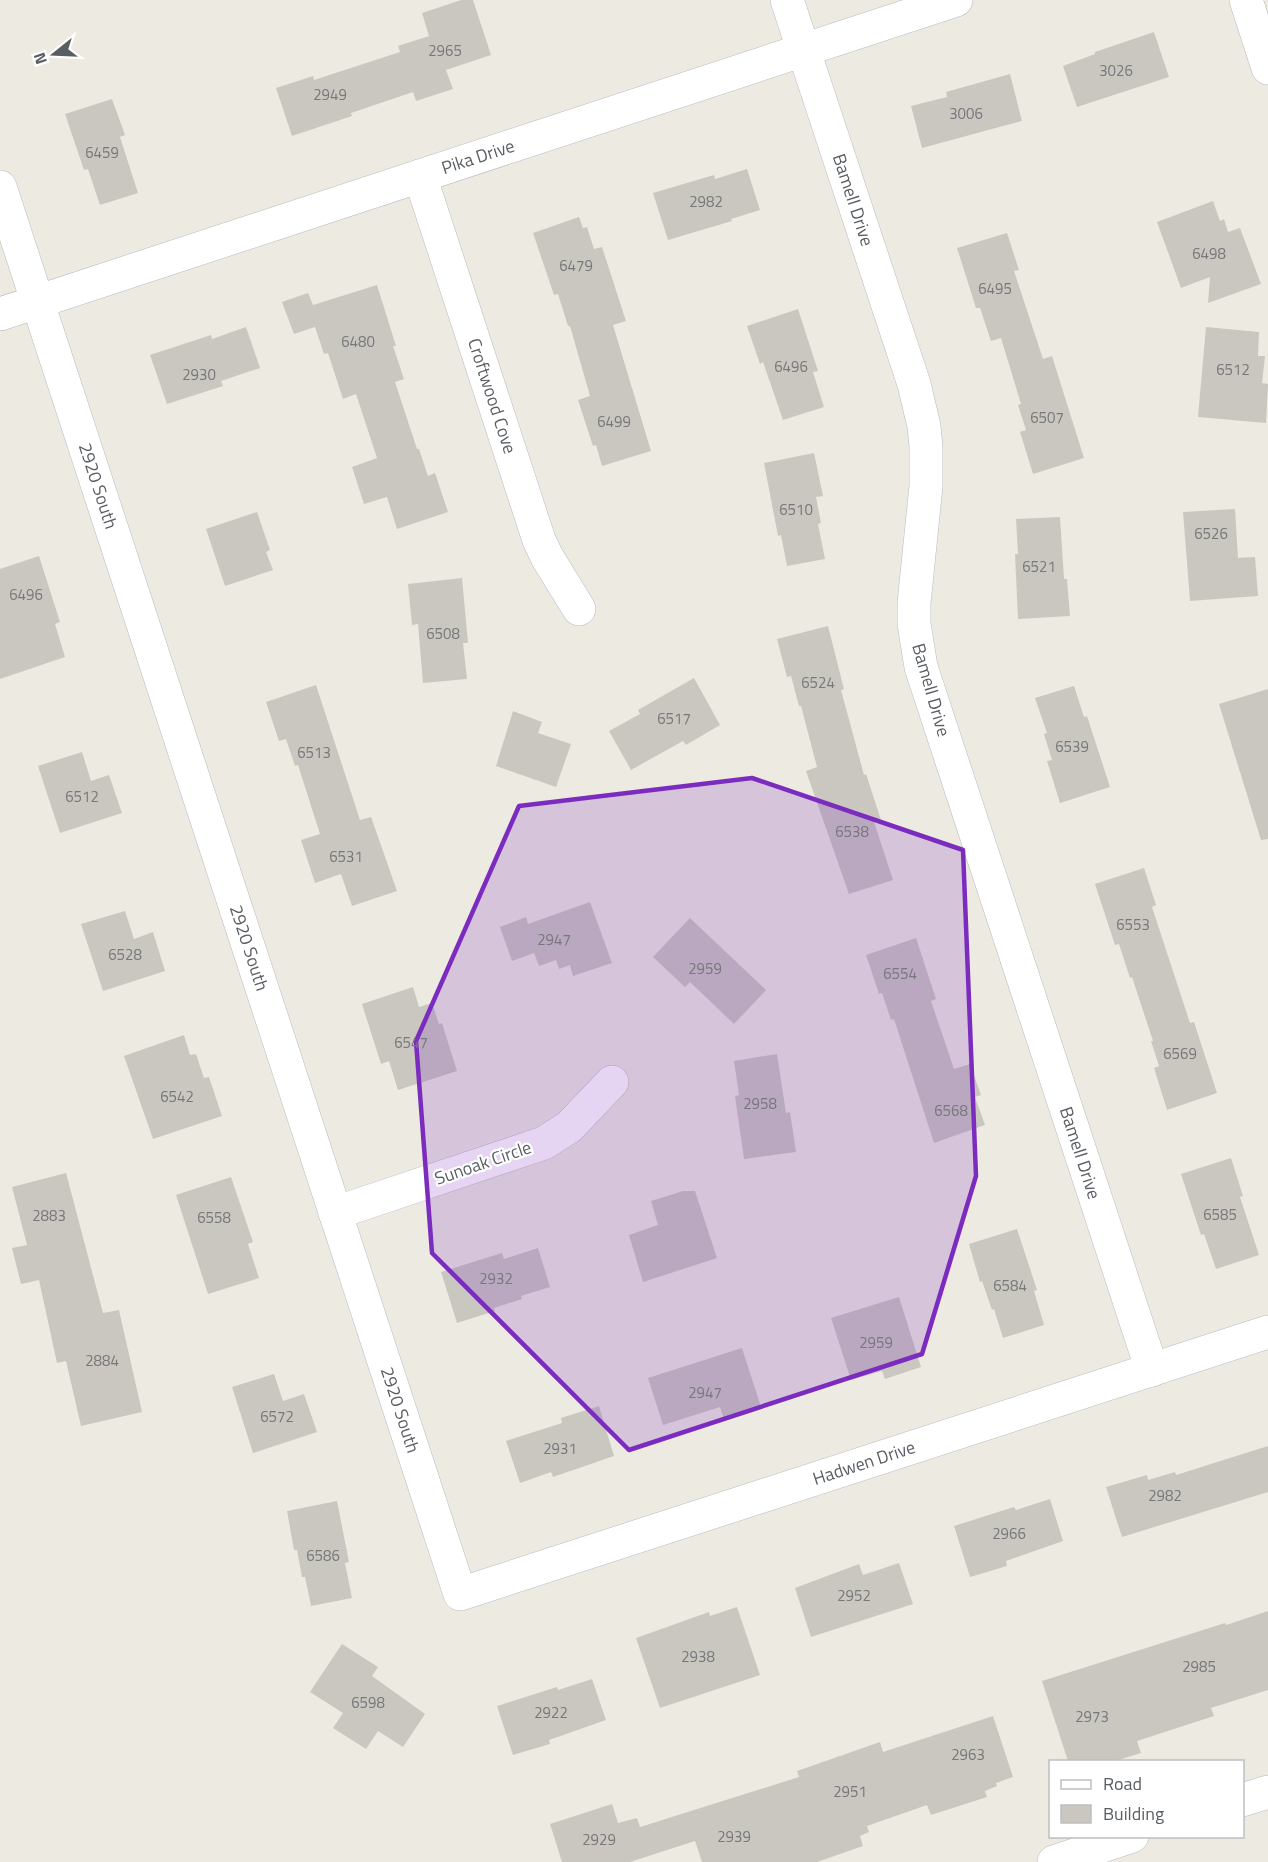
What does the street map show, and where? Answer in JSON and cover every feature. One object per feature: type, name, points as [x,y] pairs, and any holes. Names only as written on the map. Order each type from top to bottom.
[{"type":"street","name":"Bamell Drive","points":[[787,0],[914,384],[924,426],[926,486],[914,603],[914,624],[921,667],[1152,1370]]},
{"type":"street","name":"Pika Drive","points":[[0,314],[956,0]]},
{"type":"street","points":[[1246,0],[1268,68]]},
{"type":"street","name":"Croftwood Cove","points":[[420,176],[539,540],[579,609]]},
{"type":"street","name":"2920 South","points":[[0,187],[460,1594]]},
{"type":"street","name":"Sunoak Circle","points":[[335,1213],[544,1143],[569,1127],[612,1082]]},
{"type":"street","name":"Hadwen Drive","points":[[460,1594],[1268,1332]]},
{"type":"street","points":[[1244,1799],[1268,1792]]},
{"type":"street","points":[[1054,1862],[1126,1838]]},
{"type":"highlighted area","points":[[752,778],[963,850],[976,1176],[922,1354],[629,1450],[432,1253],[416,1041],[519,806]]},
{"type":"building","points":[[461,0],[473,0],[491,55],[446,70],[453,89],[416,101],[413,92],[292,136],[276,88],[313,76],[314,80],[400,52],[398,46],[429,36],[422,13]]},
{"type":"building","points":[[1154,32],[1169,77],[1077,107],[1063,66],[1095,54],[1095,52]]},
{"type":"building","points":[[1010,74],[1022,121],[922,148],[911,106],[947,97],[946,92]]},
{"type":"building","points":[[112,99],[125,135],[120,137],[138,193],[100,205],[88,169],[84,170],[65,114]]},
{"type":"building","points":[[747,169],[760,210],[668,240],[653,193],[714,175],[715,179]]},
{"type":"building","points":[[1213,201],[1220,221],[1224,219],[1228,232],[1240,228],[1261,284],[1208,303],[1210,277],[1181,288],[1157,222]]},
{"type":"building","points":[[579,217],[583,228],[587,227],[594,249],[602,247],[626,321],[613,325],[651,451],[602,466],[578,400],[590,396],[570,326],[568,326],[558,294],[554,295],[533,233]]},
{"type":"building","points":[[1007,233],[1019,270],[1014,271],[1043,359],[1052,356],[1084,458],[1033,474],[1020,432],[1026,430],[1018,405],[1021,404],[1001,338],[991,341],[980,308],[976,308],[957,248]]},
{"type":"building","points":[[377,285],[404,379],[395,382],[428,476],[435,473],[448,512],[397,529],[387,497],[364,504],[352,467],[377,458],[356,394],[343,399],[328,353],[324,354],[315,327],[294,334],[282,302],[308,293],[313,305]]},
{"type":"building","points":[[798,309],[818,371],[813,372],[824,407],[783,420],[763,362],[760,364],[747,326]]},
{"type":"building","points":[[246,327],[260,368],[221,381],[223,386],[167,404],[150,355],[211,335],[212,339]]},
{"type":"building","points":[[1206,327],[1259,332],[1258,356],[1265,356],[1262,383],[1268,384],[1266,423],[1198,417]]},
{"type":"building","points":[[814,453],[823,496],[816,497],[821,523],[818,524],[825,559],[787,566],[781,535],[778,536],[764,463]]},
{"type":"building","points":[[1235,509],[1238,558],[1255,557],[1258,596],[1190,601],[1183,512]]},
{"type":"building","points":[[257,512],[270,550],[266,552],[273,570],[225,586],[206,529]]},
{"type":"building","points":[[1060,517],[1064,579],[1067,579],[1070,616],[1018,619],[1016,519]]},
{"type":"building","points":[[39,556],[60,622],[55,624],[65,657],[0,679],[0,569]]},
{"type":"building","points":[[462,578],[468,643],[463,643],[467,679],[423,683],[418,624],[412,625],[408,584]]},
{"type":"building","points":[[828,626],[844,689],[841,690],[864,775],[866,774],[881,820],[874,822],[893,880],[849,894],[806,771],[817,767],[801,706],[799,706],[791,676],[787,677],[777,639]]},
{"type":"building","points":[[694,678],[720,725],[686,745],[683,741],[631,770],[609,731],[640,714],[638,710]]},
{"type":"building","points":[[316,685],[360,820],[371,817],[397,891],[352,906],[341,874],[315,883],[301,840],[320,834],[298,765],[295,766],[286,739],[279,741],[266,702]]},
{"type":"building","points":[[1074,686],[1084,717],[1087,716],[1110,787],[1060,803],[1047,761],[1052,760],[1044,734],[1047,733],[1035,698]]},
{"type":"building","points":[[1268,689],[1268,839],[1261,840],[1219,704]]},
{"type":"building","points":[[513,711],[542,722],[538,733],[571,744],[556,787],[496,766]]},
{"type":"building","points":[[82,752],[91,781],[109,775],[122,813],[60,833],[38,766]]},
{"type":"building","points":[[1144,868],[1156,905],[1152,907],[1190,1023],[1194,1022],[1217,1093],[1167,1110],[1154,1068],[1159,1066],[1151,1041],[1153,1041],[1132,977],[1130,978],[1119,944],[1115,945],[1095,884]]},
{"type":"building","points":[[590,902],[612,963],[573,976],[570,965],[559,969],[556,960],[539,966],[534,953],[512,961],[500,927],[526,917],[528,924]]},
{"type":"building","points":[[125,911],[134,939],[153,932],[165,971],[103,991],[81,924]]},
{"type":"building","points":[[690,918],[766,990],[734,1024],[690,982],[685,987],[653,957]]},
{"type":"building","points":[[916,938],[936,999],[931,1001],[954,1069],[970,1064],[981,1095],[975,1097],[985,1125],[934,1143],[894,1019],[891,1020],[882,993],[879,994],[866,955]]},
{"type":"building","points":[[413,987],[419,1007],[432,1003],[439,1024],[442,1023],[457,1071],[398,1090],[389,1061],[381,1064],[362,1004]]},
{"type":"building","points":[[184,1035],[190,1055],[196,1054],[204,1078],[209,1077],[222,1116],[153,1139],[124,1056]]},
{"type":"building","points":[[777,1054],[786,1113],[790,1112],[796,1152],[744,1159],[735,1096],[739,1095],[734,1061]]},
{"type":"building","points":[[1231,1158],[1243,1196],[1240,1197],[1259,1255],[1216,1269],[1204,1234],[1201,1235],[1181,1174]]},
{"type":"building","points":[[66,1173],[103,1313],[119,1310],[142,1412],[81,1426],[66,1361],[57,1363],[39,1280],[21,1284],[12,1248],[27,1245],[12,1187]]},
{"type":"building","points":[[231,1177],[253,1242],[248,1244],[259,1278],[208,1294],[176,1195]]},
{"type":"building","points":[[683,1191],[695,1191],[717,1258],[643,1282],[629,1235],[658,1225],[651,1201]]},
{"type":"building","points":[[1017,1229],[1037,1290],[1034,1291],[1044,1325],[1003,1338],[994,1309],[992,1310],[982,1281],[980,1282],[969,1244]]},
{"type":"building","points":[[538,1248],[550,1287],[521,1296],[522,1299],[494,1308],[495,1311],[457,1323],[441,1272],[502,1253],[504,1259]]},
{"type":"building","points":[[899,1297],[921,1367],[885,1379],[882,1371],[851,1380],[831,1318]]},
{"type":"building","points":[[742,1348],[761,1407],[724,1419],[720,1407],[663,1425],[648,1378]]},
{"type":"building","points":[[274,1374],[283,1401],[304,1394],[317,1432],[253,1453],[232,1387]]},
{"type":"building","points":[[599,1406],[614,1456],[553,1477],[551,1472],[520,1483],[506,1441],[562,1423],[561,1418]]},
{"type":"building","points":[[1268,1446],[1268,1492],[1122,1537],[1106,1487],[1147,1475],[1148,1480],[1175,1472],[1176,1475]]},
{"type":"building","points":[[1050,1499],[1063,1541],[1006,1561],[1007,1566],[970,1577],[954,1526],[1014,1507],[1016,1510]]},
{"type":"building","points":[[337,1501],[349,1562],[345,1563],[352,1598],[311,1606],[297,1550],[294,1550],[287,1511]]},
{"type":"building","points":[[899,1563],[913,1604],[811,1637],[795,1588],[859,1564],[863,1575]]},
{"type":"building","points":[[737,1607],[760,1675],[660,1708],[636,1638],[709,1612],[710,1616]]},
{"type":"building","points":[[1268,1611],[1268,1690],[1211,1708],[1214,1716],[1137,1741],[1141,1753],[1118,1760],[1068,1760],[1042,1681],[1225,1623],[1226,1625]]},
{"type":"building","points":[[342,1644],[378,1667],[372,1676],[425,1714],[403,1747],[378,1731],[366,1749],[333,1728],[343,1713],[310,1692]]},
{"type":"building","points":[[592,1679],[606,1720],[549,1740],[550,1744],[513,1755],[497,1706],[557,1687],[558,1690]]},
{"type":"building","points":[[993,1716],[1013,1777],[996,1783],[997,1786],[985,1791],[987,1797],[931,1815],[927,1805],[867,1826],[869,1832],[860,1836],[863,1846],[817,1862],[702,1862],[695,1841],[630,1862],[562,1862],[550,1824],[612,1804],[618,1823],[637,1818],[640,1827],[799,1777],[797,1771],[880,1742],[883,1752]]}]
